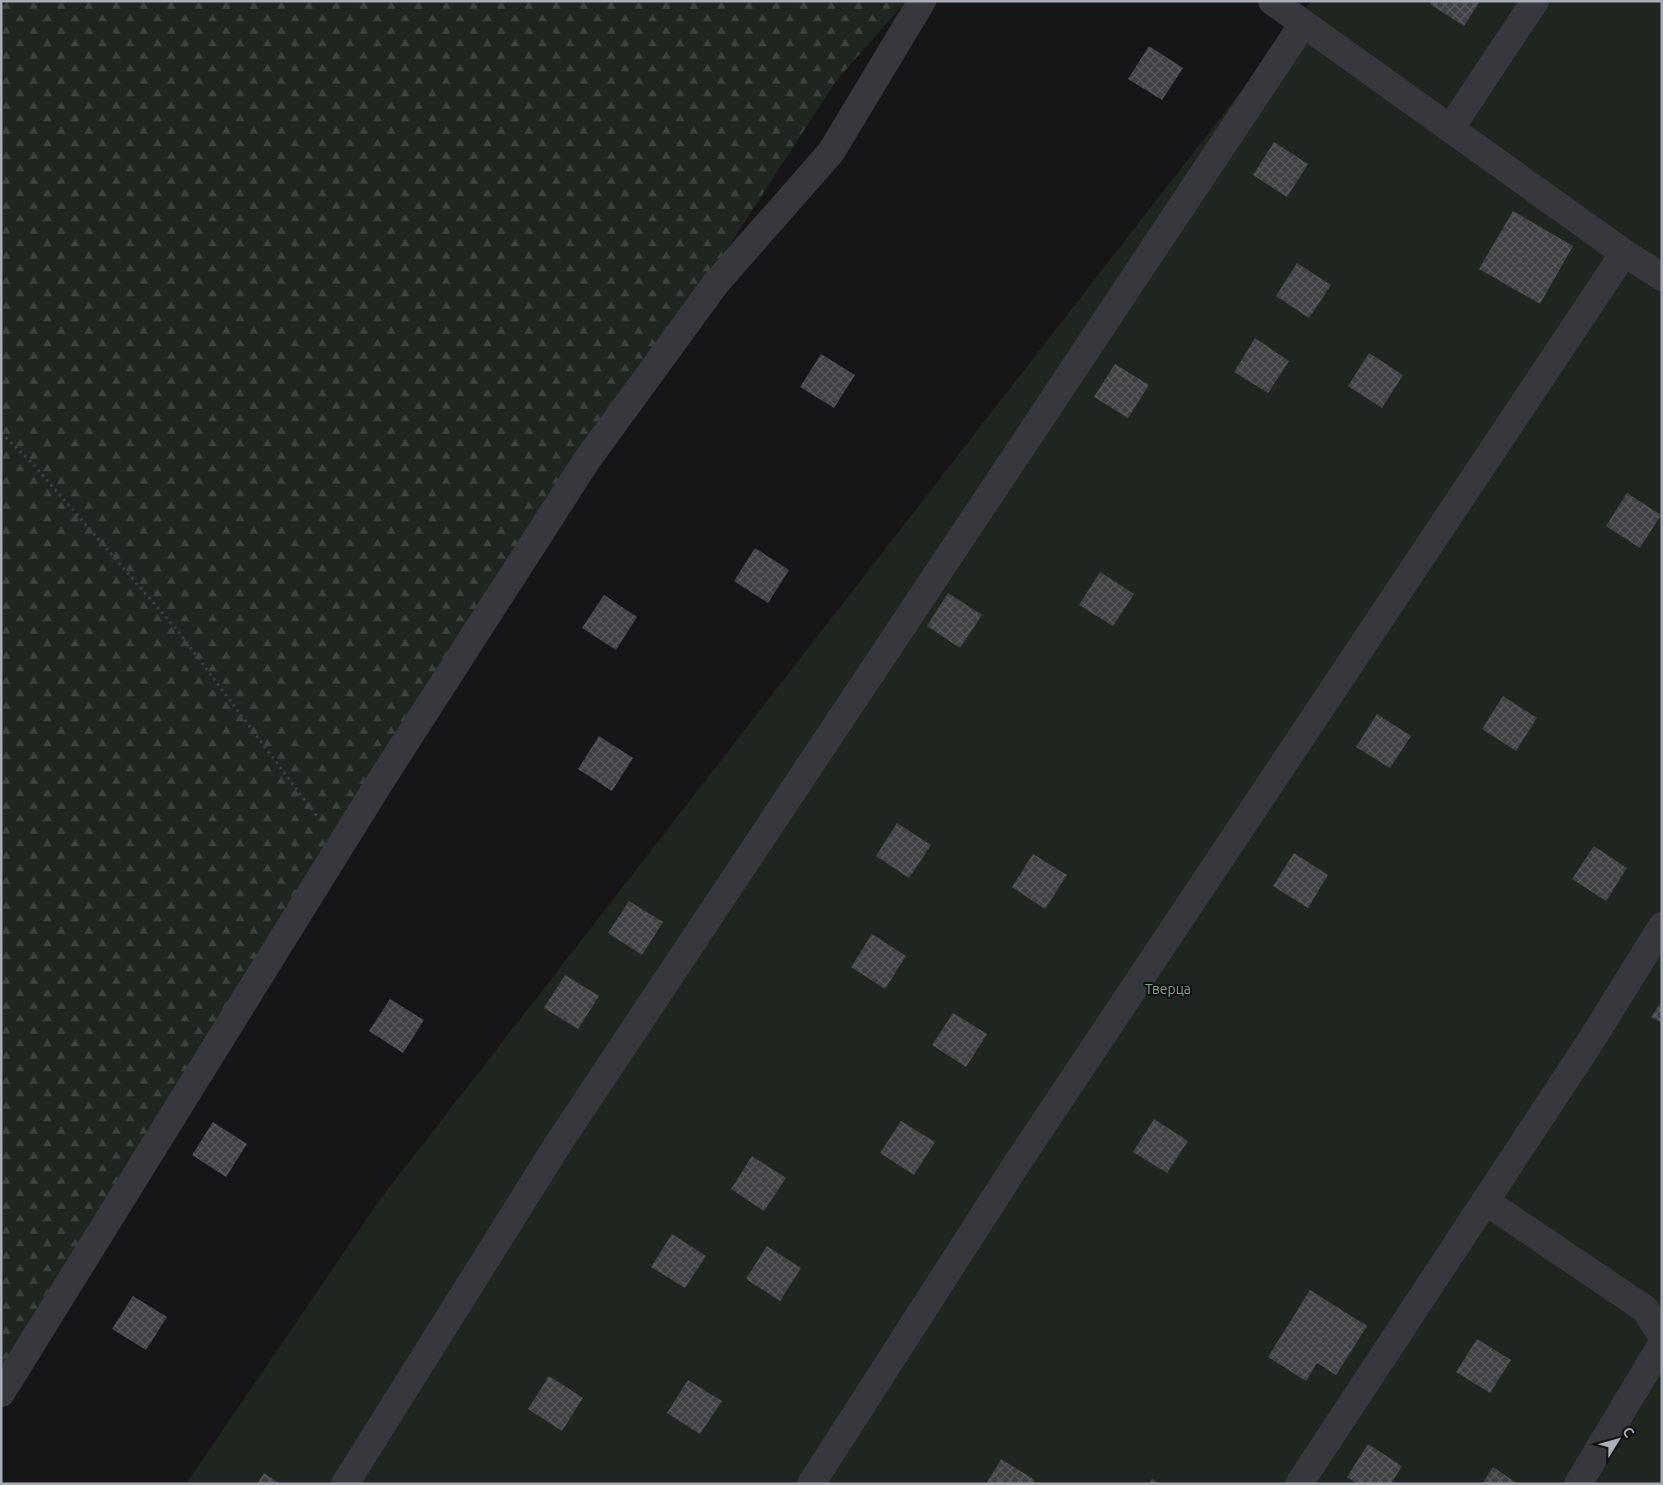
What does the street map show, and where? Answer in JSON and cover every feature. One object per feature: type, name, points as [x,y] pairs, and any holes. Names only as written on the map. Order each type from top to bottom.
[{"type":"street","points":[[1,1392],[378,785],[587,460],[716,283],[831,152],[922,1]]},
{"type":"street","points":[[1272,1],[1624,254],[1662,276]]},
{"type":"street","points":[[1450,129],[1535,1]]},
{"type":"street","points":[[345,1484],[558,1144],[1303,24]]},
{"type":"street","points":[[811,1484],[1020,1160],[1624,254]]},
{"type":"street","points":[[1299,1484],[1592,1039],[1662,926]]},
{"type":"street","points":[[1485,1201],[1645,1309],[1662,1336]]},
{"type":"street","points":[[1578,1484],[1662,1344]]},
{"type":"path","points":[[1,433],[33,464],[178,631],[340,848]]},
{"type":"green space","points":[[1,1],[906,1],[836,81],[1,1368]]},
{"type":"green space","name":"Тверца","points":[[1311,1],[1662,1],[1662,1484],[186,1484],[381,1198]]},
{"type":"building","points":[[1432,1],[1480,1],[1464,26],[1430,4]]},
{"type":"building","points":[[1149,46],[1183,68],[1162,100],[1128,79]]},
{"type":"building","points":[[1274,142],[1308,164],[1287,197],[1253,175]]},
{"type":"building","points":[[1513,211],[1573,246],[1540,304],[1479,269]]},
{"type":"building","points":[[1297,263],[1331,285],[1309,318],[1276,296]]},
{"type":"building","points":[[1255,338],[1289,361],[1268,393],[1234,372]]},
{"type":"building","points":[[1369,353],[1403,375],[1382,408],[1348,386]]},
{"type":"building","points":[[821,354],[855,375],[834,408],[800,387]]},
{"type":"building","points":[[1115,364],[1149,385],[1128,418],[1094,397]]},
{"type":"building","points":[[1627,493],[1661,515],[1640,548],[1606,526]]},
{"type":"building","points":[[755,548],[789,570],[768,603],[734,581]]},
{"type":"building","points":[[1100,572],[1134,594],[1113,626],[1079,605]]},
{"type":"building","points":[[948,593],[982,615],[960,648],[927,626]]},
{"type":"building","points":[[604,595],[637,617],[616,650],[582,628]]},
{"type":"building","points":[[1503,696],[1537,718],[1516,751],[1482,729]]},
{"type":"building","points":[[1377,714],[1411,736],[1390,768],[1356,747]]},
{"type":"building","points":[[599,736],[633,758],[612,791],[578,769]]},
{"type":"building","points":[[897,823],[931,845],[909,878],[876,856]]},
{"type":"building","points":[[1594,846],[1627,868],[1606,901],[1572,879]]},
{"type":"building","points":[[1294,853],[1328,875],[1308,908],[1273,886]]},
{"type":"building","points":[[1033,854],[1067,875],[1045,909],[1012,887]]},
{"type":"building","points":[[629,901],[663,922],[642,955],[608,933]]},
{"type":"building","points":[[872,934],[906,956],[885,989],[851,967]]},
{"type":"building","points":[[565,975],[599,996],[578,1029],[544,1008]]},
{"type":"building","points":[[390,999],[424,1020],[403,1053],[369,1031]]},
{"type":"building","points":[[1662,1001],[1662,1023],[1651,1017]]},
{"type":"building","points":[[953,1013],[987,1034],[966,1067],[932,1045]]},
{"type":"building","points":[[1154,1119],[1188,1141],[1167,1173],[1133,1152]]},
{"type":"building","points":[[901,1121],[935,1142],[914,1175],[880,1153]]},
{"type":"building","points":[[213,1122],[247,1144],[226,1177],[192,1155]]},
{"type":"building","points":[[752,1156],[786,1178],[764,1211],[731,1189]]},
{"type":"building","points":[[672,1234],[706,1256],[685,1288],[651,1267]]},
{"type":"building","points":[[767,1246],[801,1268],[780,1301],[746,1279]]},
{"type":"building","points":[[1310,1290],[1367,1326],[1336,1375],[1317,1363],[1306,1381],[1268,1357]]},
{"type":"building","points":[[133,1296],[167,1317],[146,1350],[112,1329]]},
{"type":"building","points":[[1477,1339],[1511,1360],[1490,1393],[1456,1372]]},
{"type":"building","points":[[549,1376],[583,1398],[562,1431],[528,1409]]},
{"type":"building","points":[[688,1380],[722,1401],[700,1434],[667,1413]]},
{"type":"building","points":[[1368,1444],[1402,1466],[1391,1484],[1357,1484],[1347,1477]]},
{"type":"building","points":[[1001,1459],[1035,1480],[1033,1484],[986,1484]]},
{"type":"building","points":[[1493,1467],[1518,1484],[1482,1484]]},
{"type":"building","points":[[264,1473],[280,1484],[257,1484]]},
{"type":"building","points":[[1152,1479],[1161,1484],[1149,1484]]}]
